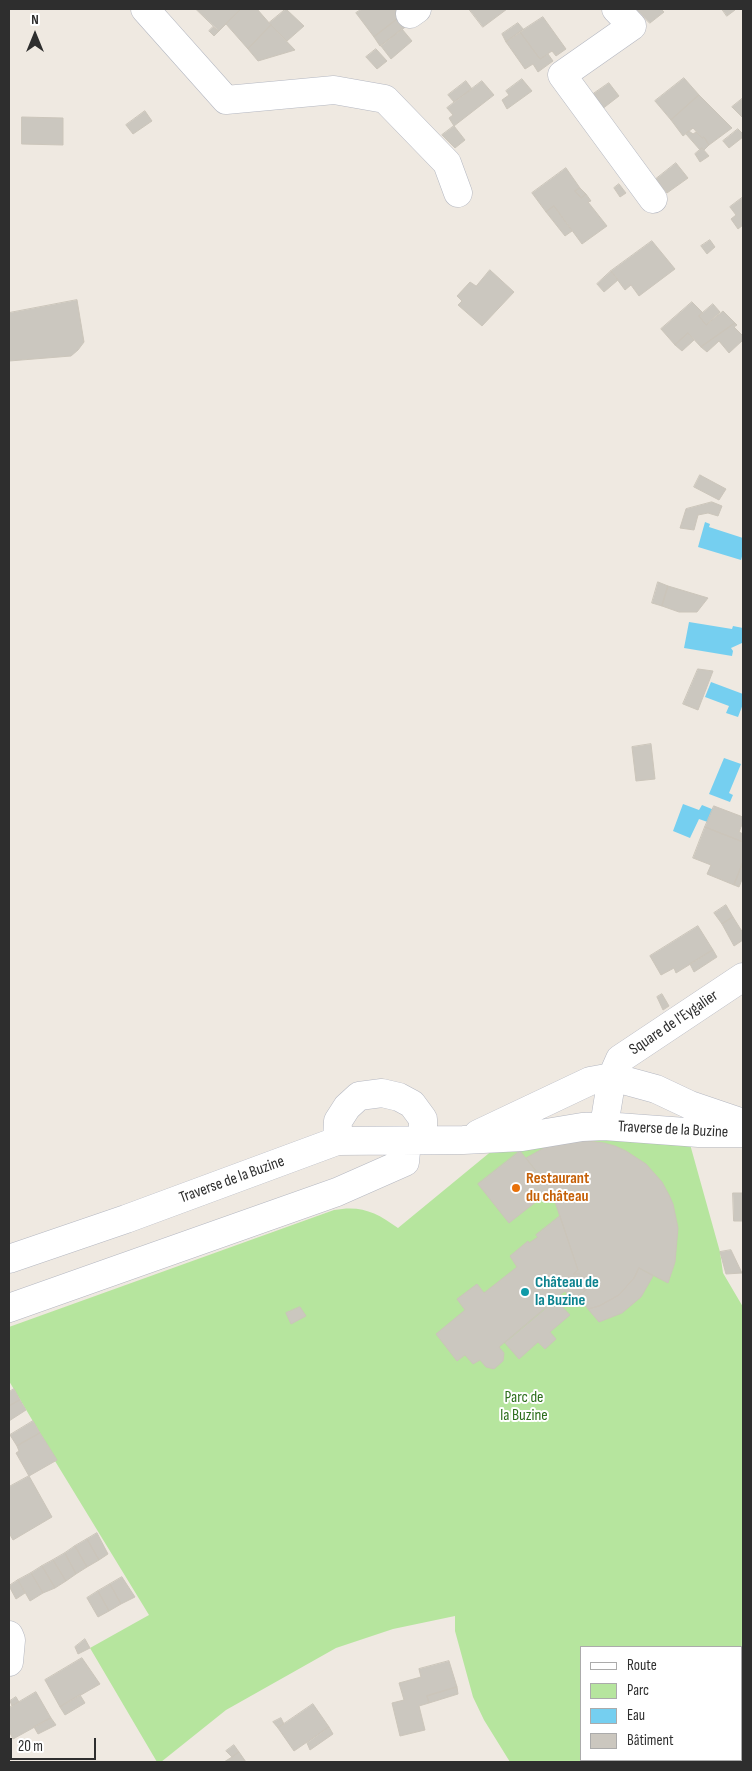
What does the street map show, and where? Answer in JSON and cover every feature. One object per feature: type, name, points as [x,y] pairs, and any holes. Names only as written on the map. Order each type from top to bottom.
[{"type":"street","points":[[145,9],[226,100],[334,90],[385,99],[447,163],[458,194]]},
{"type":"street","points":[[616,9],[632,26],[562,75],[653,199]]},
{"type":"street","name":"Square de l'Eygalier","points":[[601,1079],[620,1059],[743,977]]},
{"type":"street","name":"Traverse de la Buzine","points":[[463,1140],[601,1079],[656,1089],[690,1105],[743,1123]]},
{"type":"street","name":"Traverse de la Buzine","points":[[593,1126],[601,1079]]},
{"type":"street","points":[[9,1308],[337,1192],[405,1162],[423,1119],[412,1104],[399,1097],[382,1093],[359,1096],[346,1107],[338,1121],[337,1141]]},
{"type":"street","name":"Traverse de la Buzine","points":[[9,1259],[126,1219],[337,1141],[463,1140],[522,1137],[593,1126],[699,1133],[743,1133]]},
{"type":"street","points":[[9,1635],[11,1640],[9,1662]]},
{"type":"green space","name":"Parc de la Buzine","points":[[688,1137],[720,1252],[723,1273],[743,1307],[743,1739],[742,1646],[580,1646],[580,1761],[711,1761],[510,1762],[484,1720],[473,1697],[455,1631],[455,1616],[393,1629],[336,1648],[226,1710],[161,1762],[157,1762],[90,1648],[149,1615],[55,1461],[9,1381],[9,1327],[334,1210],[352,1208],[368,1211],[398,1228],[505,1140]]},
{"type":"water","points":[[705,522],[710,524],[709,527],[743,538],[741,560],[698,547]]},
{"type":"water","points":[[689,622],[732,629],[733,626],[743,628],[742,643],[731,648],[733,651],[732,656],[684,648]]},
{"type":"water","points":[[711,682],[743,694],[743,704],[738,717],[726,713],[729,706],[705,697]]},
{"type":"water","points":[[724,758],[741,764],[729,793],[733,795],[730,802],[709,794]]},
{"type":"water","points":[[683,804],[699,810],[702,805],[724,814],[719,826],[699,819],[690,838],[673,831]]},
{"type":"building","points":[[196,9],[241,9],[219,31]]},
{"type":"building","points":[[241,9],[257,9],[271,25],[248,49],[226,24]]},
{"type":"building","points":[[286,9],[304,26],[287,41],[269,23]]},
{"type":"building","points":[[362,9],[395,9],[401,16],[374,37],[356,13]]},
{"type":"building","points":[[469,9],[507,9],[483,27]]},
{"type":"building","points":[[636,9],[661,9],[664,12],[650,23]]},
{"type":"building","points":[[722,9],[734,9],[735,10],[727,16]]},
{"type":"building","points":[[401,16],[408,25],[380,46],[374,37]]},
{"type":"building","points":[[543,17],[566,49],[556,56],[552,51],[540,59],[520,32]]},
{"type":"building","points":[[518,23],[524,30],[506,42],[502,34]]},
{"type":"building","points":[[271,25],[295,50],[258,61],[248,49]]},
{"type":"building","points":[[213,27],[219,31],[214,36],[209,31]]},
{"type":"building","points":[[402,29],[412,41],[391,59],[381,46]]},
{"type":"building","points":[[520,32],[540,59],[548,54],[553,61],[538,72],[533,64],[525,69],[506,42]]},
{"type":"building","points":[[376,49],[387,61],[377,69],[366,57]]},
{"type":"building","points":[[684,78],[699,95],[671,120],[655,101]]},
{"type":"building","points":[[522,79],[532,91],[507,109],[502,100],[509,95],[506,91]]},
{"type":"building","points":[[466,81],[472,89],[454,102],[448,95]]},
{"type":"building","points":[[482,81],[494,95],[454,126],[449,118],[453,115],[447,108]]},
{"type":"building","points":[[609,83],[619,96],[597,113],[586,99]]},
{"type":"building","points":[[699,95],[732,128],[709,145],[704,137],[702,138],[693,128],[683,136],[671,120]]},
{"type":"building","points":[[743,98],[743,118],[732,107]]},
{"type":"building","points":[[145,111],[152,121],[133,134],[126,125]]},
{"type":"building","points":[[22,117],[63,118],[63,145],[22,144]]},
{"type":"building","points":[[454,126],[465,140],[455,148],[442,135]]},
{"type":"building","points":[[738,129],[743,134],[743,137],[729,148],[723,141]]},
{"type":"building","points":[[689,131],[693,134],[696,132],[702,138],[704,137],[709,145],[704,150],[702,148],[700,150],[686,134]]},
{"type":"building","points":[[702,148],[709,156],[700,162],[695,154]]},
{"type":"building","points":[[676,163],[688,178],[667,193],[656,179]]},
{"type":"building","points":[[566,168],[580,188],[575,191],[581,198],[586,194],[591,201],[588,202],[607,226],[582,244],[554,206],[546,212],[532,193]]},
{"type":"building","points":[[619,184],[626,193],[620,197],[614,188]]},
{"type":"building","points":[[580,188],[586,194],[581,198],[575,191]]},
{"type":"building","points":[[743,197],[743,225],[738,229],[731,219],[736,215],[730,207]]},
{"type":"building","points":[[554,206],[572,231],[565,236],[546,212]]},
{"type":"building","points":[[710,240],[715,247],[707,254],[701,246]]},
{"type":"building","points":[[652,241],[675,269],[639,296],[631,285],[625,290],[611,271]]},
{"type":"building","points":[[490,270],[514,292],[482,326],[458,305],[462,301],[457,296],[470,282],[476,286]]},
{"type":"building","points":[[611,271],[618,280],[604,292],[597,284]]},
{"type":"building","points":[[77,300],[84,342],[78,350],[71,356],[9,361],[9,313]]},
{"type":"building","points":[[692,302],[703,313],[699,316],[706,325],[723,311],[735,323],[701,347],[688,333],[675,345],[661,329]]},
{"type":"building","points":[[713,304],[720,312],[706,325],[699,316]]},
{"type":"building","points":[[735,323],[737,325],[734,327],[743,336],[743,340],[729,353],[719,341],[707,352],[701,347]]},
{"type":"building","points":[[688,333],[694,340],[682,351],[675,345]]},
{"type":"building","points":[[700,475],[726,489],[719,500],[694,487]]},
{"type":"building","points":[[712,502],[722,506],[718,516],[708,513],[698,515],[694,530],[680,528],[686,509]]},
{"type":"building","points":[[658,582],[668,586],[662,606],[652,603]]},
{"type":"building","points":[[668,586],[708,598],[697,612],[679,612],[662,606]]},
{"type":"building","points":[[698,669],[713,671],[698,710],[683,704]]},
{"type":"building","points":[[651,744],[655,779],[636,781],[632,747]]},
{"type":"building","points":[[714,806],[743,817],[739,832],[743,834],[743,842],[705,827]]},
{"type":"building","points":[[705,827],[743,842],[743,862],[734,885],[707,874],[711,865],[693,858]]},
{"type":"building","points":[[743,862],[743,877],[739,887],[734,885]]},
{"type":"building","points":[[726,905],[733,917],[722,924],[714,913]]},
{"type":"building","points":[[733,917],[743,933],[743,940],[734,946],[722,924]]},
{"type":"building","points":[[698,926],[713,950],[676,973],[674,968],[661,975],[650,956]]},
{"type":"building","points":[[713,950],[717,957],[694,972],[690,964]]},
{"type":"building","points":[[662,994],[669,1006],[663,1010],[657,997]]},
{"type":"building","points":[[580,1140],[615,1146],[646,1164],[662,1182],[669,1195],[678,1228],[675,1262],[668,1283],[639,1268],[634,1278],[619,1295],[599,1306],[588,1309],[578,1296],[587,1289],[588,1282],[580,1274],[573,1274],[578,1270],[551,1190],[526,1158],[556,1144]]},
{"type":"building","points":[[520,1151],[551,1190],[509,1223],[478,1184]]},
{"type":"building","points":[[733,1193],[743,1193],[743,1221],[734,1221]]},
{"type":"building","name":"Château de la Buzine","points":[[560,1216],[578,1270],[573,1274],[580,1274],[588,1282],[587,1289],[576,1298],[570,1298],[565,1291],[499,1347],[504,1353],[503,1361],[494,1369],[486,1367],[480,1360],[473,1364],[465,1355],[457,1361],[436,1334],[465,1310],[457,1299],[477,1284],[484,1293],[517,1267],[510,1256],[528,1241],[529,1243],[538,1237],[536,1235]]},
{"type":"building","points":[[731,1250],[742,1273],[726,1274],[720,1252]]},
{"type":"building","points":[[639,1268],[653,1276],[641,1297],[622,1313],[599,1322],[588,1309],[599,1306],[619,1295],[634,1278]]},
{"type":"building","points":[[556,1300],[570,1315],[550,1332],[556,1339],[545,1349],[538,1342],[519,1359],[505,1343]]},
{"type":"building","points":[[300,1307],[306,1316],[291,1324],[286,1313]]},
{"type":"building","points":[[14,1389],[20,1400],[9,1406],[9,1392]]},
{"type":"building","points":[[20,1400],[26,1410],[9,1421],[9,1406]]},
{"type":"building","points":[[33,1421],[40,1433],[17,1446],[10,1435]]},
{"type":"building","points":[[40,1433],[57,1460],[29,1476],[16,1453],[19,1451],[17,1446]]},
{"type":"building","points":[[29,1476],[52,1517],[13,1540],[9,1533],[9,1487]]},
{"type":"building","points":[[97,1533],[108,1554],[99,1560],[87,1539]]},
{"type":"building","points":[[87,1539],[99,1560],[87,1567],[75,1546]]},
{"type":"building","points":[[75,1546],[87,1567],[76,1574],[65,1553]]},
{"type":"building","points":[[65,1553],[76,1574],[66,1581],[53,1560]]},
{"type":"building","points":[[53,1560],[66,1581],[55,1588],[42,1566]]},
{"type":"building","points":[[42,1566],[55,1588],[43,1593],[31,1573]]},
{"type":"building","points":[[31,1573],[43,1593],[30,1601],[18,1580]]},
{"type":"building","points":[[122,1577],[135,1597],[121,1604],[110,1584]]},
{"type":"building","points":[[18,1580],[25,1593],[16,1599],[9,1586]]},
{"type":"building","points":[[110,1584],[121,1604],[109,1611],[98,1591]]},
{"type":"building","points":[[98,1591],[109,1611],[98,1617],[87,1598]]},
{"type":"building","points":[[85,1639],[90,1648],[78,1654],[75,1647]]},
{"type":"building","points":[[82,1658],[100,1684],[60,1707],[45,1680]]},
{"type":"building","points":[[449,1661],[457,1687],[427,1696],[429,1703],[419,1706],[425,1730],[400,1736],[392,1703],[404,1700],[399,1683],[421,1677],[419,1669]]},
{"type":"building","points":[[457,1687],[458,1694],[429,1703],[427,1696]]},
{"type":"building","points":[[36,1692],[51,1718],[13,1739],[9,1731],[9,1708]]},
{"type":"building","points":[[80,1695],[85,1703],[65,1715],[60,1707]]},
{"type":"building","points":[[16,1697],[19,1702],[12,1706],[10,1701]]},
{"type":"building","points":[[313,1704],[329,1727],[294,1751],[278,1728]]},
{"type":"building","points":[[51,1718],[56,1725],[38,1734],[34,1727]]},
{"type":"building","points":[[281,1718],[284,1724],[278,1728],[273,1722]]},
{"type":"building","points":[[329,1727],[333,1734],[310,1750],[307,1743]]},
{"type":"building","points":[[234,1745],[239,1752],[232,1757],[226,1751]]},
{"type":"building","points":[[239,1752],[246,1762],[224,1762],[232,1757]]},
{"type":"place","name":"Restaurant du château","points":[[516,1188]]},
{"type":"place","name":"Château de la Buzine","points":[[525,1292]]}]
